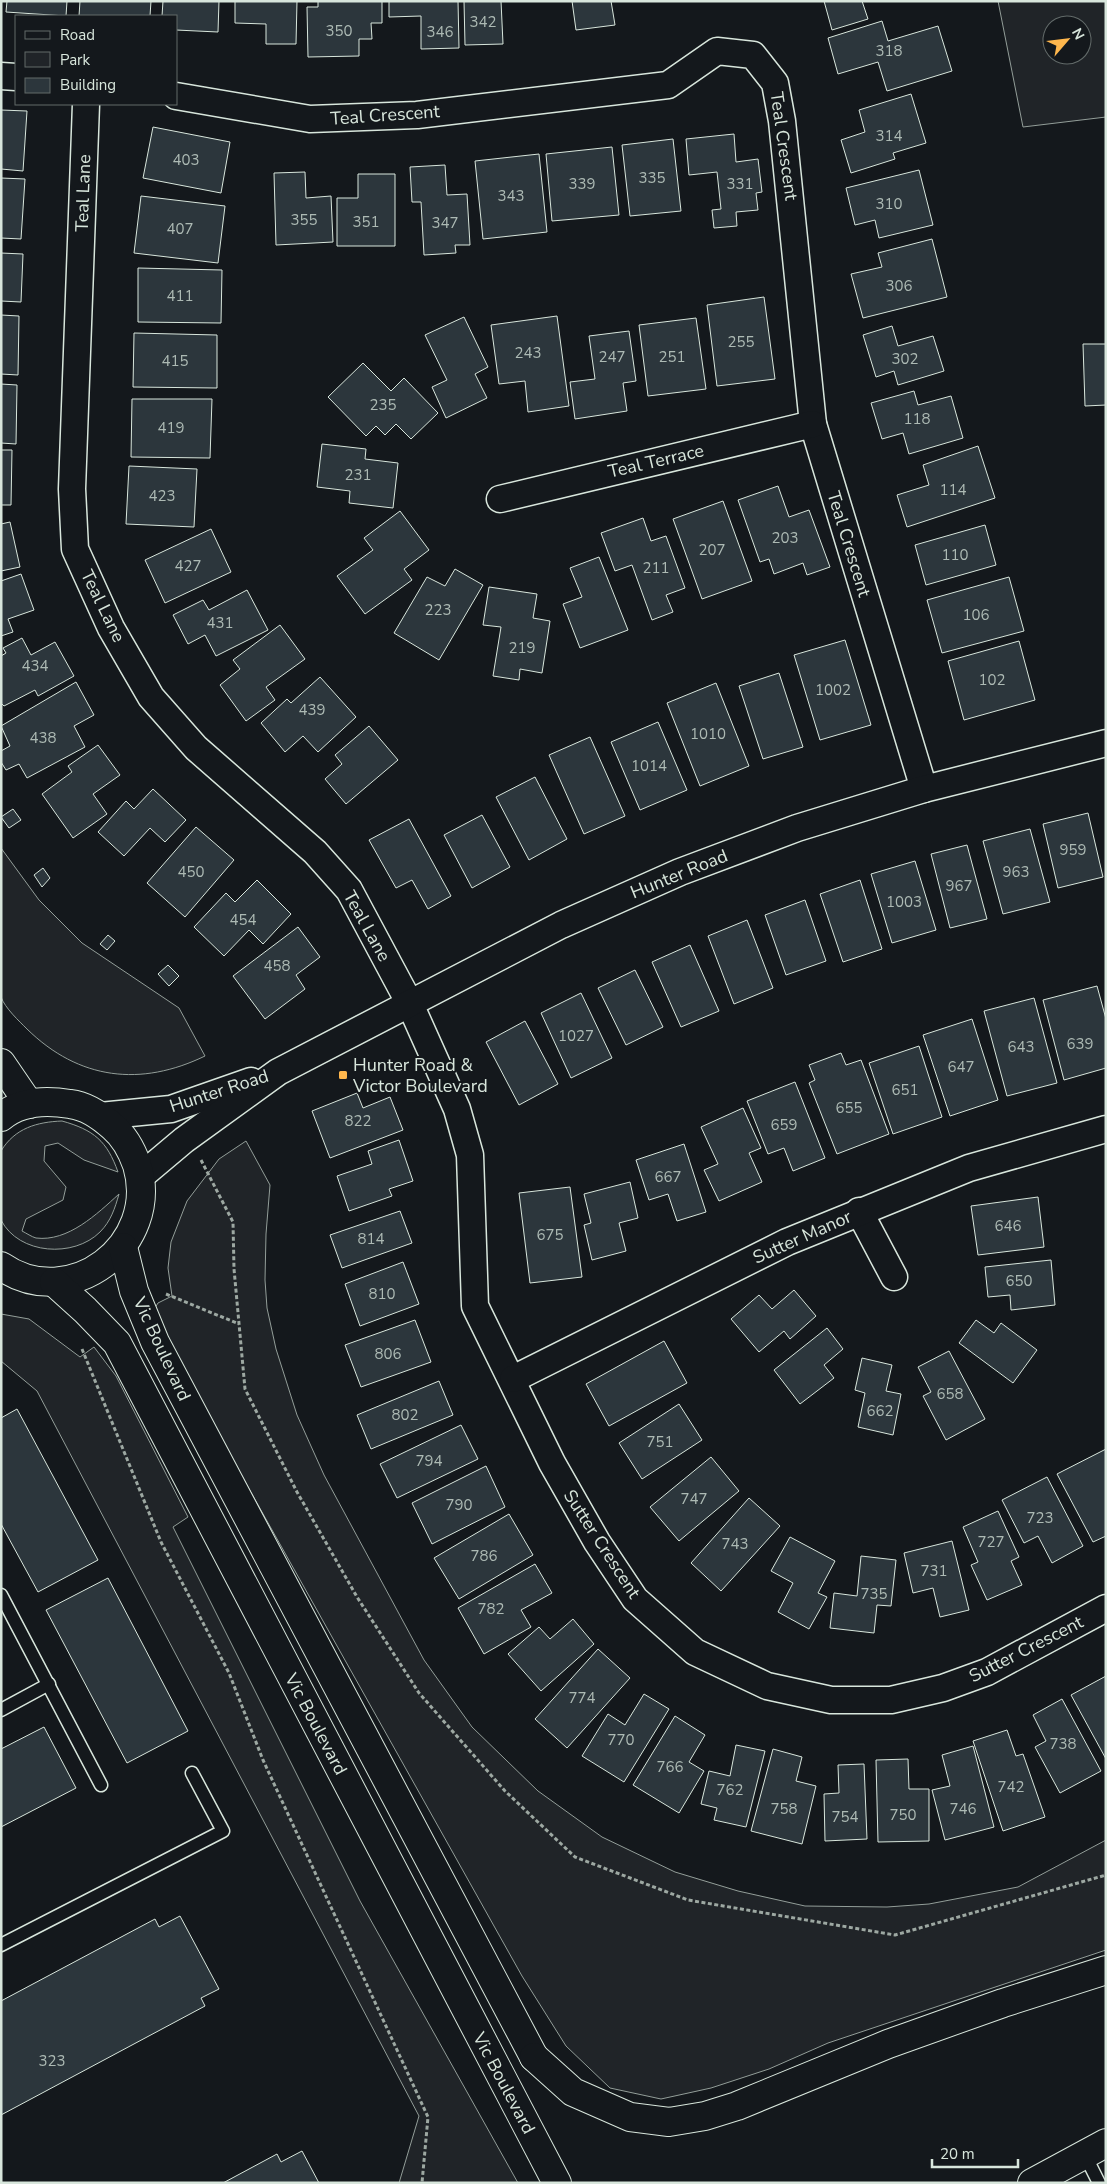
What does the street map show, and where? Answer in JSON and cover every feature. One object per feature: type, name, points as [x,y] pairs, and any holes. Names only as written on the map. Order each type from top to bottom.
[{"type":"main road","points":[[1,1063],[29,1104]]},
{"type":"main road","points":[[1,1117],[29,1104],[53,1101],[78,1105],[100,1116],[119,1132],[133,1153],[140,1177],[141,1202],[135,1225],[123,1247],[103,1265],[80,1277],[54,1282],[27,1279],[2,1267]]},
{"type":"main road","name":"Vic Boulevard","points":[[123,1247],[134,1291],[155,1342],[534,2057],[573,2092],[630,2117],[669,2122],[705,2116],[737,2106],[896,2041],[1003,2002],[1106,1970]]},
{"type":"main road","name":"Vic Boulevard","points":[[54,1282],[117,1343],[557,2183]]},
{"type":"main road","points":[[1032,2183],[1095,2149]]},
{"type":"street","name":"Teal Crescent","points":[[178,96],[310,119],[417,115],[668,85],[717,51],[753,55],[775,83],[782,121],[813,424],[924,789]]},
{"type":"street","points":[[1,76],[15,77]]},
{"type":"street","name":"Teal Lane","points":[[86,105],[72,489],[75,549],[112,628],[151,697],[196,748],[315,852],[349,890],[410,1004]]},
{"type":"street","name":"Teal Terrace","points":[[500,499],[813,424]]},
{"type":"street","name":"Hunter Road","points":[[100,1116],[171,1109],[278,1072],[560,925],[680,872],[797,828],[924,789],[1106,743]]},
{"type":"street","name":"Sutter Crescent","points":[[410,1004],[456,1109],[470,1155],[475,1306],[552,1462],[597,1542],[635,1599],[695,1652],[767,1686],[831,1700],[891,1700],[943,1688],[987,1672],[1106,1608]]},
{"type":"street","name":"Hunter Road","points":[[140,1177],[184,1140],[278,1072]]},
{"type":"street","name":"Sutter Manor","points":[[512,1379],[787,1242],[859,1211],[969,1168],[1106,1129]]},
{"type":"street","points":[[859,1211],[894,1277]]},
{"type":"lane","points":[[1,1595],[102,1785]]},
{"type":"lane","points":[[1,1710],[48,1684]]},
{"type":"lane","points":[[1,1946],[223,1831],[192,1773]]},
{"type":"lane","points":[[1095,2149],[1099,2183]]},
{"type":"path","points":[[206,1166],[233,1222],[234,1269],[245,1389],[297,1492],[357,1598],[419,1693],[504,1792],[575,1857],[688,1900],[895,1935],[1106,1875]]},
{"type":"path","points":[[167,1294],[239,1324]]},
{"type":"path","points":[[81,1346],[161,1542],[229,1674],[263,1760],[428,2116],[422,2183]]},
{"type":"green space","points":[[998,1],[1106,1],[1106,117],[1023,127]]},
{"type":"green space","points":[[1,848],[39,900],[82,943],[179,1008],[205,1056],[181,1066],[158,1072],[134,1075],[112,1073],[89,1068],[68,1059],[47,1046],[20,1022],[1,997]]},
{"type":"green space","points":[[62,1121],[83,1128],[98,1138],[109,1152],[118,1172],[84,1160],[58,1143],[45,1146],[44,1161],[66,1187],[63,1200],[26,1219],[22,1231],[36,1238],[59,1236],[92,1218],[119,1194],[110,1219],[100,1232],[76,1246],[48,1249],[33,1246],[20,1240],[9,1232],[1,1220],[1,1151],[13,1137],[27,1128],[44,1123]]},
{"type":"green space","points":[[246,1141],[270,1185],[266,1234],[265,1280],[267,1308],[276,1349],[297,1415],[324,1475],[424,1660],[472,1727],[538,1791],[602,1837],[675,1872],[738,1891],[805,1906],[887,1907],[929,1904],[1018,1887],[1106,1840],[1106,1950],[828,2043],[769,2069],[711,2088],[661,2099],[610,2088],[566,2046],[522,1976],[151,1314],[158,1303],[172,1296],[168,1268],[171,1242],[187,1201],[219,1159]]},
{"type":"green space","points":[[1,1314],[29,1319],[80,1357],[94,1347],[116,1376],[188,1517],[173,1527],[360,1901],[518,2183],[399,2183],[419,2116],[37,1391],[1,1361]]},
{"type":"building","points":[[7,1],[67,1],[66,15],[6,12]]},
{"type":"building","points":[[80,1],[151,1],[150,15],[79,15]]},
{"type":"building","points":[[163,1],[219,1],[218,32],[178,30],[178,15],[162,15]]},
{"type":"building","points":[[235,1],[297,1],[296,44],[266,44],[266,24],[235,23]]},
{"type":"building","points":[[318,1],[382,1],[382,23],[371,23],[372,39],[359,39],[359,56],[308,57],[307,7],[318,7]]},
{"type":"building","points":[[389,1],[458,1],[459,48],[421,49],[421,16],[389,17]]},
{"type":"building","points":[[464,1],[501,1],[503,44],[465,45]]},
{"type":"building","points":[[572,1],[611,1],[615,25],[576,30]]},
{"type":"building","points":[[824,1],[862,1],[868,19],[832,30]]},
{"type":"building","points":[[882,21],[888,41],[938,26],[952,71],[887,91],[878,62],[838,74],[828,38]]},
{"type":"building","points":[[911,94],[926,143],[893,153],[895,159],[851,173],[841,140],[865,132],[859,110]]},
{"type":"building","points":[[1,110],[27,111],[23,171],[1,169]]},
{"type":"building","points":[[153,127],[230,142],[221,193],[143,178]]},
{"type":"building","points":[[734,134],[736,162],[758,159],[762,192],[756,193],[758,210],[736,212],[737,226],[714,228],[712,210],[721,209],[717,172],[689,175],[686,139]]},
{"type":"building","points":[[673,139],[681,211],[630,216],[622,145]]},
{"type":"building","points":[[612,147],[619,215],[552,221],[546,154]]},
{"type":"building","points":[[539,154],[547,232],[483,239],[475,161]]},
{"type":"building","points":[[445,165],[447,195],[467,194],[470,245],[455,245],[456,253],[424,255],[421,202],[412,202],[410,167]]},
{"type":"building","points":[[919,170],[933,225],[879,238],[875,220],[855,225],[846,188]]},
{"type":"building","points":[[305,172],[306,198],[331,196],[333,242],[276,245],[274,173]]},
{"type":"building","points":[[358,174],[395,174],[395,246],[337,246],[337,198],[358,198]]},
{"type":"building","points":[[1,178],[25,179],[21,239],[1,238]]},
{"type":"building","points":[[141,196],[225,206],[218,263],[134,253]]},
{"type":"building","points":[[932,239],[947,297],[863,318],[851,274],[882,267],[878,253]]},
{"type":"building","points":[[1,253],[23,254],[21,302],[1,301]]},
{"type":"building","points":[[138,268],[222,270],[221,323],[138,322]]},
{"type":"building","points":[[764,297],[775,379],[717,386],[707,305]]},
{"type":"building","points":[[1,315],[19,316],[18,375],[1,374]]},
{"type":"building","points":[[557,316],[569,406],[528,412],[525,381],[499,384],[491,325]]},
{"type":"building","points":[[464,317],[488,367],[475,374],[487,398],[446,418],[432,387],[447,380],[425,335]]},
{"type":"building","points":[[696,318],[706,389],[648,396],[639,325]]},
{"type":"building","points":[[892,326],[898,346],[933,336],[944,371],[898,385],[894,371],[876,377],[863,335]]},
{"type":"building","points":[[629,331],[636,381],[623,383],[627,411],[575,419],[570,382],[595,379],[589,336]]},
{"type":"building","points":[[134,333],[217,335],[217,388],[133,387]]},
{"type":"building","points":[[1083,344],[1106,344],[1106,405],[1085,406]]},
{"type":"building","points":[[363,363],[391,391],[404,378],[438,413],[411,439],[396,424],[385,435],[376,426],[366,436],[328,397]]},
{"type":"building","points":[[1,384],[17,385],[16,444],[1,443]]},
{"type":"building","points":[[914,391],[918,405],[951,396],[963,438],[909,454],[903,433],[882,439],[871,403]]},
{"type":"building","points":[[132,399],[212,399],[210,458],[131,457]]},
{"type":"building","points":[[322,444],[366,449],[365,459],[398,463],[393,508],[349,503],[350,491],[317,487]]},
{"type":"building","points":[[978,446],[995,498],[907,527],[897,495],[929,485],[923,465]]},
{"type":"building","points":[[1,450],[12,450],[11,505],[1,505]]},
{"type":"building","points":[[129,466],[197,469],[194,527],[126,524]]},
{"type":"building","points":[[778,486],[789,517],[809,510],[830,567],[807,575],[803,563],[774,574],[769,559],[760,562],[738,500]]},
{"type":"building","points":[[723,501],[752,581],[702,599],[673,519]]},
{"type":"building","points":[[400,511],[429,550],[404,569],[412,580],[365,614],[337,576],[373,550],[364,538]]},
{"type":"building","points":[[643,518],[651,541],[666,536],[685,588],[666,595],[673,612],[652,620],[632,565],[615,571],[601,533]]},
{"type":"building","points":[[10,522],[20,567],[1,571],[1,524]]},
{"type":"building","points":[[985,525],[996,565],[926,585],[915,545]]},
{"type":"building","points":[[211,529],[231,572],[165,603],[145,560]]},
{"type":"building","points":[[599,557],[628,630],[580,648],[563,604],[582,597],[570,568]]},
{"type":"building","points":[[455,569],[483,585],[439,660],[394,633],[427,577],[445,586]]},
{"type":"building","points":[[21,574],[34,610],[8,619],[13,632],[1,636],[1,581]]},
{"type":"building","points":[[1009,577],[1024,631],[942,653],[927,600]]},
{"type":"building","points":[[489,587],[537,594],[533,618],[550,621],[542,673],[520,669],[519,680],[493,676],[501,627],[483,625]]},
{"type":"building","points":[[247,590],[268,630],[216,656],[205,635],[188,644],[173,615],[203,600],[209,610]]},
{"type":"building","points":[[280,625],[305,659],[266,687],[275,700],[246,721],[220,685],[240,669],[233,660]]},
{"type":"building","points":[[22,638],[31,655],[55,642],[74,676],[38,696],[35,690],[4,706],[1,703],[1,656],[6,653],[3,648]]},
{"type":"building","points":[[845,640],[871,725],[820,740],[794,655]]},
{"type":"building","points":[[1019,641],[1035,700],[964,720],[948,661]]},
{"type":"building","points":[[779,673],[803,747],[763,759],[739,686]]},
{"type":"building","points":[[320,677],[356,717],[318,752],[303,736],[285,752],[261,723],[287,699],[291,703]]},
{"type":"building","points":[[76,682],[94,715],[74,726],[85,747],[27,778],[19,764],[6,770],[1,762],[1,751],[10,746],[1,726]]},
{"type":"building","points":[[716,683],[749,766],[700,786],[667,703]]},
{"type":"building","points":[[658,722],[687,790],[640,810],[611,742]]},
{"type":"building","points":[[369,726],[398,760],[346,804],[325,779],[342,764],[335,755]]},
{"type":"building","points":[[590,737],[625,816],[584,834],[549,755]]},
{"type":"building","points":[[98,745],[120,775],[93,794],[107,814],[73,838],[42,794],[72,772],[68,766]]},
{"type":"building","points":[[535,777],[567,839],[529,860],[496,797]]},
{"type":"building","points":[[153,789],[186,820],[165,842],[150,828],[124,856],[98,832],[126,801],[134,809]]},
{"type":"building","points":[[13,809],[21,820],[9,828],[1,817]]},
{"type":"building","points":[[1088,813],[1103,877],[1058,888],[1043,824]]},
{"type":"building","points":[[482,815],[510,867],[472,888],[444,835]]},
{"type":"building","points":[[409,819],[451,896],[428,909],[412,880],[396,888],[369,840]]},
{"type":"building","points":[[196,827],[234,860],[185,917],[147,883]]},
{"type":"building","points":[[1030,829],[1050,902],[1003,914],[983,841]]},
{"type":"building","points":[[967,845],[987,919],[950,928],[931,854]]},
{"type":"building","points":[[915,861],[936,930],[892,943],[871,874]]},
{"type":"building","points":[[43,868],[50,878],[42,887],[34,875]]},
{"type":"building","points":[[257,880],[291,914],[263,944],[249,930],[224,956],[194,927],[226,893],[235,902]]},
{"type":"building","points":[[860,880],[882,949],[843,962],[820,894]]},
{"type":"building","points":[[805,900],[826,961],[786,975],[765,915]]},
{"type":"building","points":[[747,920],[773,988],[734,1004],[708,936]]},
{"type":"building","points":[[298,927],[320,957],[296,975],[305,989],[265,1019],[233,976]]},
{"type":"building","points":[[108,935],[115,941],[107,950],[100,944]]},
{"type":"building","points":[[690,945],[719,1011],[681,1027],[652,962]]},
{"type":"building","points":[[168,965],[179,976],[169,986],[158,974]]},
{"type":"building","points":[[635,970],[663,1027],[626,1045],[598,988]]},
{"type":"building","points":[[1097,986],[1106,1019],[1106,1068],[1064,1080],[1043,1000]]},
{"type":"building","points":[[581,993],[612,1058],[571,1078],[541,1013]]},
{"type":"building","points":[[1034,998],[1057,1083],[1007,1096],[984,1011]]},
{"type":"building","points":[[972,1019],[998,1100],[950,1116],[923,1035]]},
{"type":"building","points":[[525,1021],[558,1084],[519,1105],[486,1042]]},
{"type":"building","points":[[919,1046],[942,1117],[893,1134],[869,1063]]},
{"type":"building","points":[[841,1053],[846,1065],[861,1060],[889,1134],[837,1154],[809,1083],[815,1080],[809,1065]]},
{"type":"building","points":[[795,1082],[825,1158],[793,1171],[784,1148],[768,1154],[747,1101]]},
{"type":"building","points":[[357,1093],[363,1108],[390,1097],[403,1130],[330,1158],[312,1111]]},
{"type":"building","points":[[743,1108],[761,1148],[749,1153],[762,1182],[719,1201],[704,1170],[718,1164],[701,1127]]},
{"type":"building","points":[[399,1140],[413,1181],[389,1189],[392,1196],[349,1211],[337,1176],[372,1164],[368,1151]]},
{"type":"building","points":[[684,1144],[706,1212],[677,1221],[668,1194],[649,1200],[636,1160]]},
{"type":"building","points":[[630,1182],[638,1218],[619,1223],[626,1251],[592,1260],[584,1225],[591,1223],[584,1194]]},
{"type":"building","points":[[570,1187],[582,1277],[530,1283],[519,1193]]},
{"type":"building","points":[[1038,1197],[1044,1247],[978,1255],[971,1206]]},
{"type":"building","points":[[400,1211],[412,1243],[342,1268],[330,1235]]},
{"type":"building","points":[[1051,1260],[1055,1305],[1011,1310],[1010,1295],[988,1297],[985,1267]]},
{"type":"building","points":[[403,1262],[419,1304],[360,1326],[345,1284]]},
{"type":"building","points":[[794,1290],[816,1316],[790,1339],[784,1331],[759,1352],[731,1319],[759,1295],[772,1309]]},
{"type":"building","points":[[415,1320],[431,1362],[361,1387],[345,1345]]},
{"type":"building","points":[[976,1320],[994,1333],[1001,1323],[1037,1350],[1013,1383],[959,1343]]},
{"type":"building","points":[[827,1328],[843,1349],[824,1365],[834,1378],[800,1404],[774,1370]]},
{"type":"building","points":[[664,1341],[687,1383],[609,1426],[586,1384]]},
{"type":"building","points":[[949,1351],[985,1419],[946,1440],[923,1396],[931,1392],[918,1367]]},
{"type":"building","points":[[862,1358],[892,1365],[886,1391],[901,1394],[893,1435],[858,1427],[865,1393],[855,1390]]},
{"type":"building","points":[[439,1381],[453,1415],[371,1449],[357,1415]]},
{"type":"building","points":[[679,1404],[702,1440],[642,1479],[619,1443]]},
{"type":"building","points":[[17,1409],[98,1560],[38,1592],[1,1524],[1,1418]]},
{"type":"building","points":[[461,1425],[478,1459],[397,1498],[380,1464]]},
{"type":"building","points":[[1106,1449],[1106,1536],[1093,1542],[1057,1474]]},
{"type":"building","points":[[711,1457],[739,1491],[679,1541],[650,1507]]},
{"type":"building","points":[[486,1466],[505,1507],[432,1544],[412,1503]]},
{"type":"building","points":[[1047,1477],[1083,1546],[1052,1563],[1038,1536],[1024,1543],[1002,1500]]},
{"type":"building","points":[[749,1498],[780,1526],[721,1591],[691,1563]]},
{"type":"building","points":[[998,1511],[1019,1557],[1011,1561],[1022,1585],[987,1600],[971,1565],[978,1562],[963,1527]]},
{"type":"building","points":[[509,1514],[533,1555],[459,1599],[434,1558]]},
{"type":"building","points":[[790,1537],[835,1561],[818,1593],[827,1597],[809,1629],[778,1612],[793,1583],[771,1571]]},
{"type":"building","points":[[952,1541],[969,1610],[940,1617],[933,1588],[913,1593],[904,1553]]},
{"type":"building","points":[[861,1556],[896,1560],[891,1606],[877,1605],[874,1633],[830,1628],[834,1593],[857,1596]]},
{"type":"building","points":[[535,1564],[552,1593],[521,1610],[531,1627],[484,1654],[458,1608]]},
{"type":"building","points":[[108,1578],[188,1731],[127,1763],[46,1610]]},
{"type":"building","points":[[573,1619],[594,1644],[541,1691],[508,1654],[539,1627],[550,1639]]},
{"type":"building","points":[[598,1649],[630,1678],[567,1748],[535,1719]]},
{"type":"building","points":[[1106,1676],[1106,1759],[1071,1695]]},
{"type":"building","points":[[644,1694],[669,1709],[624,1782],[582,1756],[608,1714],[625,1725]]},
{"type":"building","points":[[1062,1699],[1101,1771],[1060,1793],[1035,1747],[1046,1741],[1033,1715]]},
{"type":"building","points":[[675,1716],[705,1735],[689,1762],[704,1771],[679,1813],[633,1785]]},
{"type":"building","points":[[44,1727],[76,1788],[1,1827],[1,1749]]},
{"type":"building","points":[[1007,1730],[1016,1756],[1023,1754],[1045,1817],[1003,1831],[973,1741]]},
{"type":"building","points":[[736,1745],[765,1751],[746,1827],[714,1820],[717,1808],[701,1804],[709,1771],[730,1776]]},
{"type":"building","points":[[973,1746],[994,1827],[945,1840],[932,1790],[950,1786],[942,1755]]},
{"type":"building","points":[[773,1749],[802,1757],[796,1781],[816,1786],[802,1844],[751,1831]]},
{"type":"building","points":[[908,1759],[909,1789],[929,1789],[929,1841],[878,1842],[876,1760]]},
{"type":"building","points":[[864,1764],[867,1839],[825,1841],[824,1794],[839,1793],[838,1765]]},
{"type":"building","points":[[180,1916],[219,1989],[201,1998],[205,2006],[1,2115],[1,2001],[155,1919],[159,1927]]},
{"type":"building","points":[[302,2151],[319,2183],[223,2183],[277,2154],[281,2162]]},
{"type":"place","name":"Hunter Road & Victor Boulevard","points":[[343,1075]]}]
